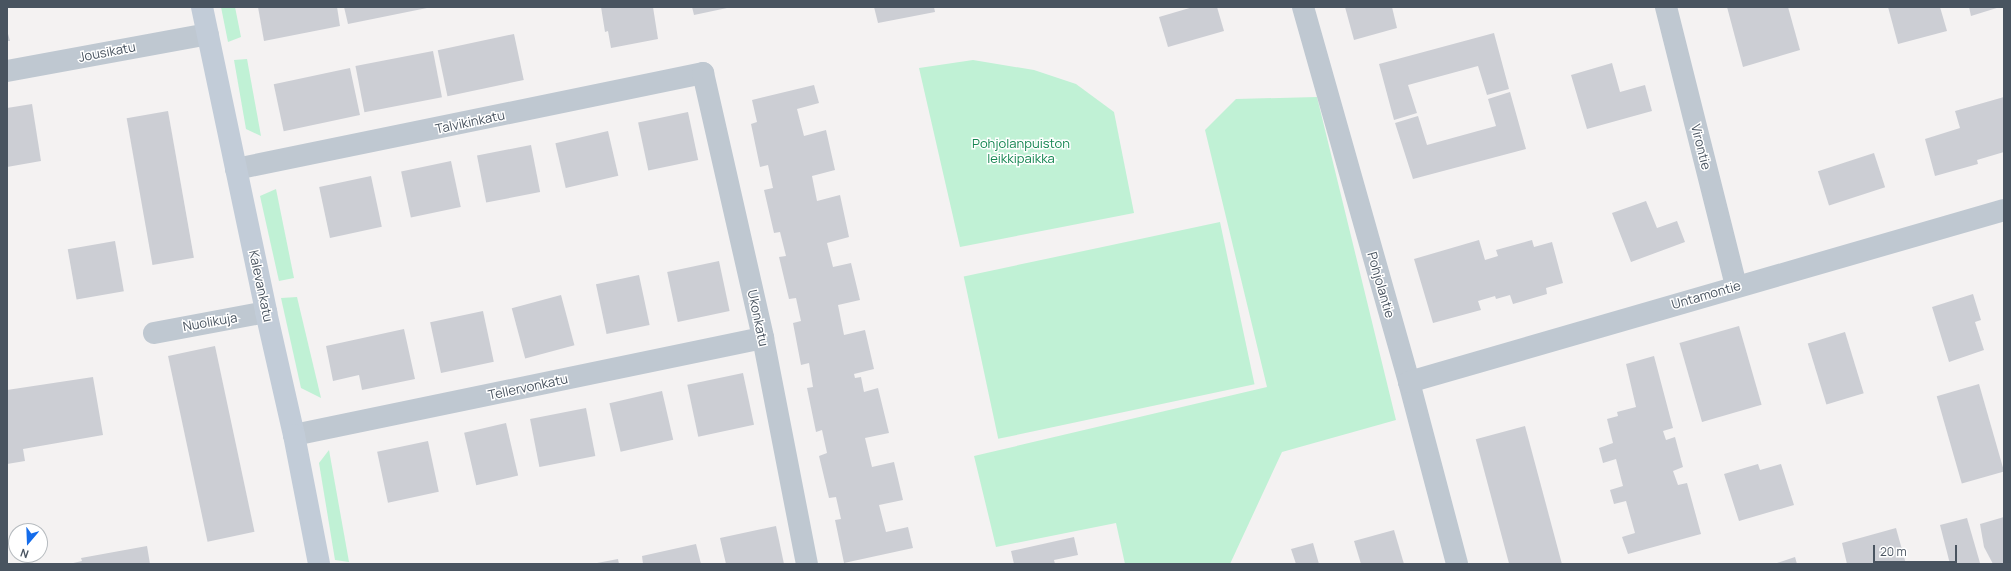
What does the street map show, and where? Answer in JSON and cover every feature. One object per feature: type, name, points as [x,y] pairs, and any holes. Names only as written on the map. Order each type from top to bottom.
[{"type":"street","name":"Kalevankatu","points":[[202,7],[266,312],[294,435],[319,564]]},
{"type":"street","name":"Pohjolantie","points":[[1303,7],[1408,382],[1457,564]]},
{"type":"street","name":"Virontie","points":[[1666,7],[1736,286]]},
{"type":"street","name":"Jousikatu","points":[[7,71],[208,34]]},
{"type":"street","name":"Talvikinkatu","points":[[236,169],[703,73]]},
{"type":"street","name":"Ukonkatu","points":[[703,73],[763,338],[806,564]]},
{"type":"street","name":"Untamontie","points":[[1408,382],[1736,286],[2004,210]]},
{"type":"street","name":"Nuolikuja","points":[[154,332],[266,312]]},
{"type":"street","name":"Tellervonkatu","points":[[294,435],[763,338]]},
{"type":"green space","points":[[221,7],[235,7],[241,37],[228,42]]},
{"type":"green space","points":[[247,59],[261,136],[246,129],[234,60]]},
{"type":"green space","name":"Pohjolanpuiston leikkipaikka","points":[[973,60],[1034,70],[1076,84],[1114,112],[1134,213],[960,247],[919,68]]},
{"type":"green space","points":[[1317,97],[1396,420],[1282,452],[1230,564],[1125,564],[1116,523],[996,547],[974,456],[1267,387],[1205,130],[1236,99]]},
{"type":"green space","points":[[276,189],[294,278],[279,281],[260,196]]},
{"type":"green space","points":[[1220,222],[1255,384],[998,439],[964,276]]},
{"type":"green space","points":[[297,297],[321,398],[301,388],[281,298]]},
{"type":"green space","points":[[329,450],[349,562],[335,560],[319,463]]},
{"type":"building","points":[[258,7],[337,7],[340,26],[264,41]]},
{"type":"building","points":[[344,7],[427,7],[427,8],[348,24]]},
{"type":"building","points":[[601,7],[653,7],[658,39],[611,48],[608,31],[605,32]]},
{"type":"building","points":[[692,7],[727,7],[727,8],[694,15]]},
{"type":"building","points":[[874,7],[934,7],[935,12],[878,23]]},
{"type":"building","points":[[1193,7],[1217,7],[1224,31],[1168,47],[1159,17]]},
{"type":"building","points":[[1345,7],[1392,7],[1397,28],[1354,40]]},
{"type":"building","points":[[1727,7],[1788,7],[1800,50],[1743,67]]},
{"type":"building","points":[[1888,7],[1940,7],[1947,31],[1898,44]]},
{"type":"building","points":[[1969,7],[2000,7],[1971,16]]},
{"type":"building","points":[[7,30],[10,41],[7,41]]},
{"type":"building","points":[[1494,33],[1509,89],[1487,95],[1478,66],[1408,85],[1417,113],[1394,120],[1379,64]]},
{"type":"building","points":[[514,34],[524,80],[447,96],[438,50]]},
{"type":"building","points":[[433,51],[442,97],[364,112],[355,66]]},
{"type":"building","points":[[1612,63],[1620,92],[1645,85],[1652,111],[1587,129],[1571,75]]},
{"type":"building","points":[[350,68],[360,115],[284,131],[274,84]]},
{"type":"building","points":[[814,85],[819,103],[797,109],[804,136],[826,130],[835,170],[812,176],[817,201],[840,195],[849,237],[827,243],[833,267],[851,263],[860,300],[838,305],[844,335],[865,330],[874,369],[854,374],[855,378],[861,377],[864,392],[878,388],[889,433],[865,438],[872,467],[894,462],[903,500],[879,505],[886,532],[908,527],[913,548],[844,563],[835,520],[841,519],[836,497],[829,498],[819,456],[827,453],[822,430],[816,432],[807,388],[813,387],[809,363],[801,365],[793,323],[801,321],[796,298],[789,299],[779,257],[786,256],[780,232],[774,233],[764,190],[773,188],[768,165],[760,167],[751,124],[757,122],[752,100]]},
{"type":"building","points":[[1510,92],[1526,149],[1413,179],[1395,123],[1418,116],[1427,145],[1496,126],[1488,99]]},
{"type":"building","points":[[2004,97],[2004,152],[1977,160],[1978,164],[1935,176],[1925,139],[1960,128],[1955,111]]},
{"type":"building","points":[[32,104],[41,161],[7,167],[7,108]]},
{"type":"building","points":[[168,111],[194,258],[153,265],[127,118]]},
{"type":"building","points":[[688,112],[698,160],[648,171],[638,123]]},
{"type":"building","points":[[608,131],[618,176],[566,188],[555,143]]},
{"type":"building","points":[[531,145],[540,192],[486,203],[477,155]]},
{"type":"building","points":[[1874,153],[1885,187],[1829,205],[1818,171]]},
{"type":"building","points":[[451,161],[461,207],[411,218],[401,172]]},
{"type":"building","points":[[371,176],[382,227],[330,238],[319,187]]},
{"type":"building","points":[[1646,201],[1657,228],[1677,221],[1685,242],[1631,262],[1612,213]]},
{"type":"building","points":[[1479,240],[1485,260],[1498,256],[1496,250],[1532,240],[1534,247],[1552,242],[1563,283],[1546,288],[1547,294],[1513,304],[1510,295],[1496,299],[1495,296],[1478,301],[1481,310],[1433,323],[1414,259]]},
{"type":"building","points":[[115,241],[124,291],[77,300],[68,249]]},
{"type":"building","points":[[719,261],[730,311],[678,322],[667,272]]},
{"type":"building","points":[[639,275],[650,325],[607,334],[596,284]]},
{"type":"building","points":[[1973,294],[1981,320],[1975,322],[1984,350],[1949,362],[1932,307]]},
{"type":"building","points":[[561,295],[574,345],[525,358],[512,308]]},
{"type":"building","points":[[483,311],[494,362],[441,373],[430,322]]},
{"type":"building","points":[[1739,326],[1762,405],[1702,422],[1679,343]]},
{"type":"building","points":[[404,329],[415,379],[362,390],[359,375],[333,381],[326,346]]},
{"type":"building","points":[[1845,332],[1864,393],[1826,405],[1808,343]]},
{"type":"building","points":[[215,346],[255,532],[208,542],[168,356]]},
{"type":"building","points":[[1654,356],[1673,428],[1663,431],[1666,440],[1675,437],[1683,467],[1673,471],[1678,485],[1687,483],[1701,534],[1628,554],[1622,537],[1635,533],[1626,501],[1614,504],[1610,490],[1623,486],[1616,459],[1603,463],[1599,448],[1613,443],[1607,419],[1618,416],[1617,412],[1636,407],[1626,364]]},
{"type":"building","points":[[743,373],[754,425],[698,437],[687,385]]},
{"type":"building","points":[[93,377],[103,435],[23,449],[25,461],[7,464],[7,390]]},
{"type":"building","points":[[1979,384],[2004,471],[1962,484],[1937,396]]},
{"type":"building","points":[[662,391],[673,440],[621,452],[609,403]]},
{"type":"building","points":[[586,408],[595,456],[539,467],[530,419]]},
{"type":"building","points":[[506,423],[518,476],[476,485],[464,433]]},
{"type":"building","points":[[1525,426],[1562,564],[1509,564],[1476,439]]},
{"type":"building","points":[[428,441],[439,492],[388,503],[377,452]]},
{"type":"building","points":[[1758,464],[1760,470],[1781,464],[1794,505],[1739,521],[1724,474]]},
{"type":"building","points":[[2004,517],[2004,564],[1993,564],[1984,547],[1980,524]]},
{"type":"building","points":[[1967,518],[1980,563],[1950,564],[1940,525]]},
{"type":"building","points":[[776,526],[784,564],[726,564],[720,538]]},
{"type":"building","points":[[1896,528],[1906,564],[1847,564],[1842,543]]},
{"type":"building","points":[[1394,530],[1404,564],[1361,564],[1354,541]]},
{"type":"building","points":[[1074,537],[1078,555],[1054,560],[1055,564],[1014,564],[1011,551]]},
{"type":"building","points":[[1313,543],[1319,564],[1296,564],[1291,549]]},
{"type":"building","points":[[696,544],[701,564],[643,564],[642,556]]},
{"type":"building","points":[[147,546],[150,564],[69,564],[82,561],[81,558]]},
{"type":"building","points":[[1795,557],[1797,564],[1774,564]]},
{"type":"building","points":[[618,559],[619,564],[597,564],[597,563]]}]
